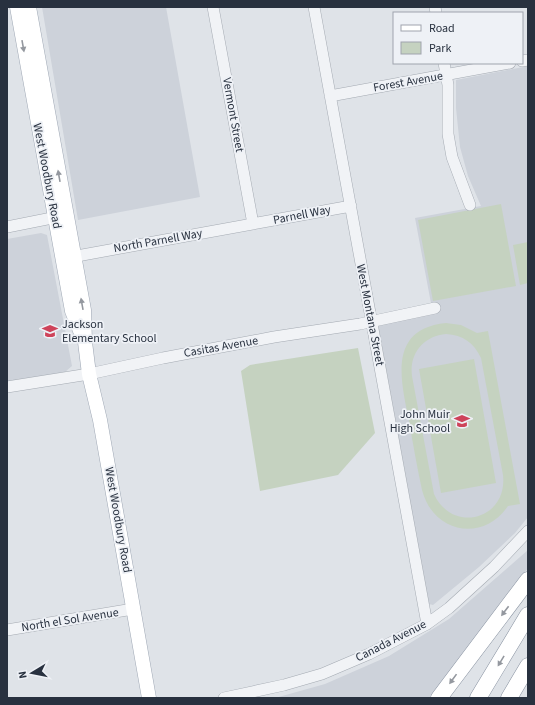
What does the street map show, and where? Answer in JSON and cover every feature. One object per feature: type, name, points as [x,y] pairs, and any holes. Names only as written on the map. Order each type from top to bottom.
[{"type":"highway","points":[[439,698],[528,580]]},
{"type":"highway","points":[[478,698],[528,615]]},
{"type":"highway","points":[[509,698],[528,666]]},
{"type":"main road","name":"West Woodbury Road","points":[[17,7],[22,44],[61,217]]},
{"type":"main road","name":"West Woodbury Road","points":[[29,7],[61,217],[68,257],[84,310],[85,342],[90,374],[100,420],[149,698]]},
{"type":"street","name":"Vermont Street","points":[[213,7],[253,224]]},
{"type":"street","name":"West Montana Street","points":[[314,7],[427,624]]},
{"type":"street","points":[[444,64],[448,85],[447,114],[449,141],[460,181],[470,205]]},
{"type":"street","name":"Forest Avenue","points":[[330,96],[505,64]]},
{"type":"street","name":"Parnell Way","points":[[253,224],[351,206]]},
{"type":"street","points":[[7,227],[61,217]]},
{"type":"street","name":"North Parnell Way","points":[[68,257],[253,224]]},
{"type":"street","name":"Casitas Avenue","points":[[7,387],[90,374],[178,355],[372,321],[435,308]]},
{"type":"street","name":"Canada Avenue","points":[[224,698],[284,685],[322,674],[369,654],[427,624],[449,608],[489,572],[528,531]]},
{"type":"street","name":"North el Sol Avenue","points":[[7,630],[133,609]]},
{"type":"shaded area","points":[[42,7],[166,7],[200,197],[78,220]]},
{"type":"shaded area","name":"John Muir High School","points":[[528,66],[528,517],[515,533],[479,567],[433,605],[429,604],[378,324],[433,314],[415,218],[481,206],[468,176],[460,147],[456,108],[456,80]]},
{"type":"shaded area","points":[[41,233],[47,235],[72,366],[65,372],[7,382],[7,239]]},
{"type":"shaded area","points":[[528,550],[528,568],[433,698],[275,698],[325,684],[389,656],[449,619]]},
{"type":"green space","points":[[501,204],[516,286],[433,301],[418,220]]},
{"type":"green space","points":[[528,242],[528,283],[520,285],[513,245]]},
{"type":"green space","points":[[446,323],[461,325],[477,333],[488,331],[520,504],[508,506],[498,518],[486,525],[473,529],[460,528],[447,524],[437,516],[428,505],[422,490],[403,390],[402,359],[406,346],[414,335],[427,327]],"holes":[[[438,335],[452,335],[463,338],[471,344],[481,358],[503,475],[502,490],[497,503],[488,511],[477,516],[465,517],[453,514],[442,507],[434,494],[412,376],[413,360],[420,347],[425,342]]]},
{"type":"green space","points":[[358,348],[375,433],[338,475],[260,491],[241,371],[250,365]]},
{"type":"green space","points":[[474,359],[496,483],[441,493],[419,369]]},
{"type":"place","name":"Jackson Elementary School","points":[[50,331]]},
{"type":"place","name":"John Muir High School","points":[[462,421]]}]
